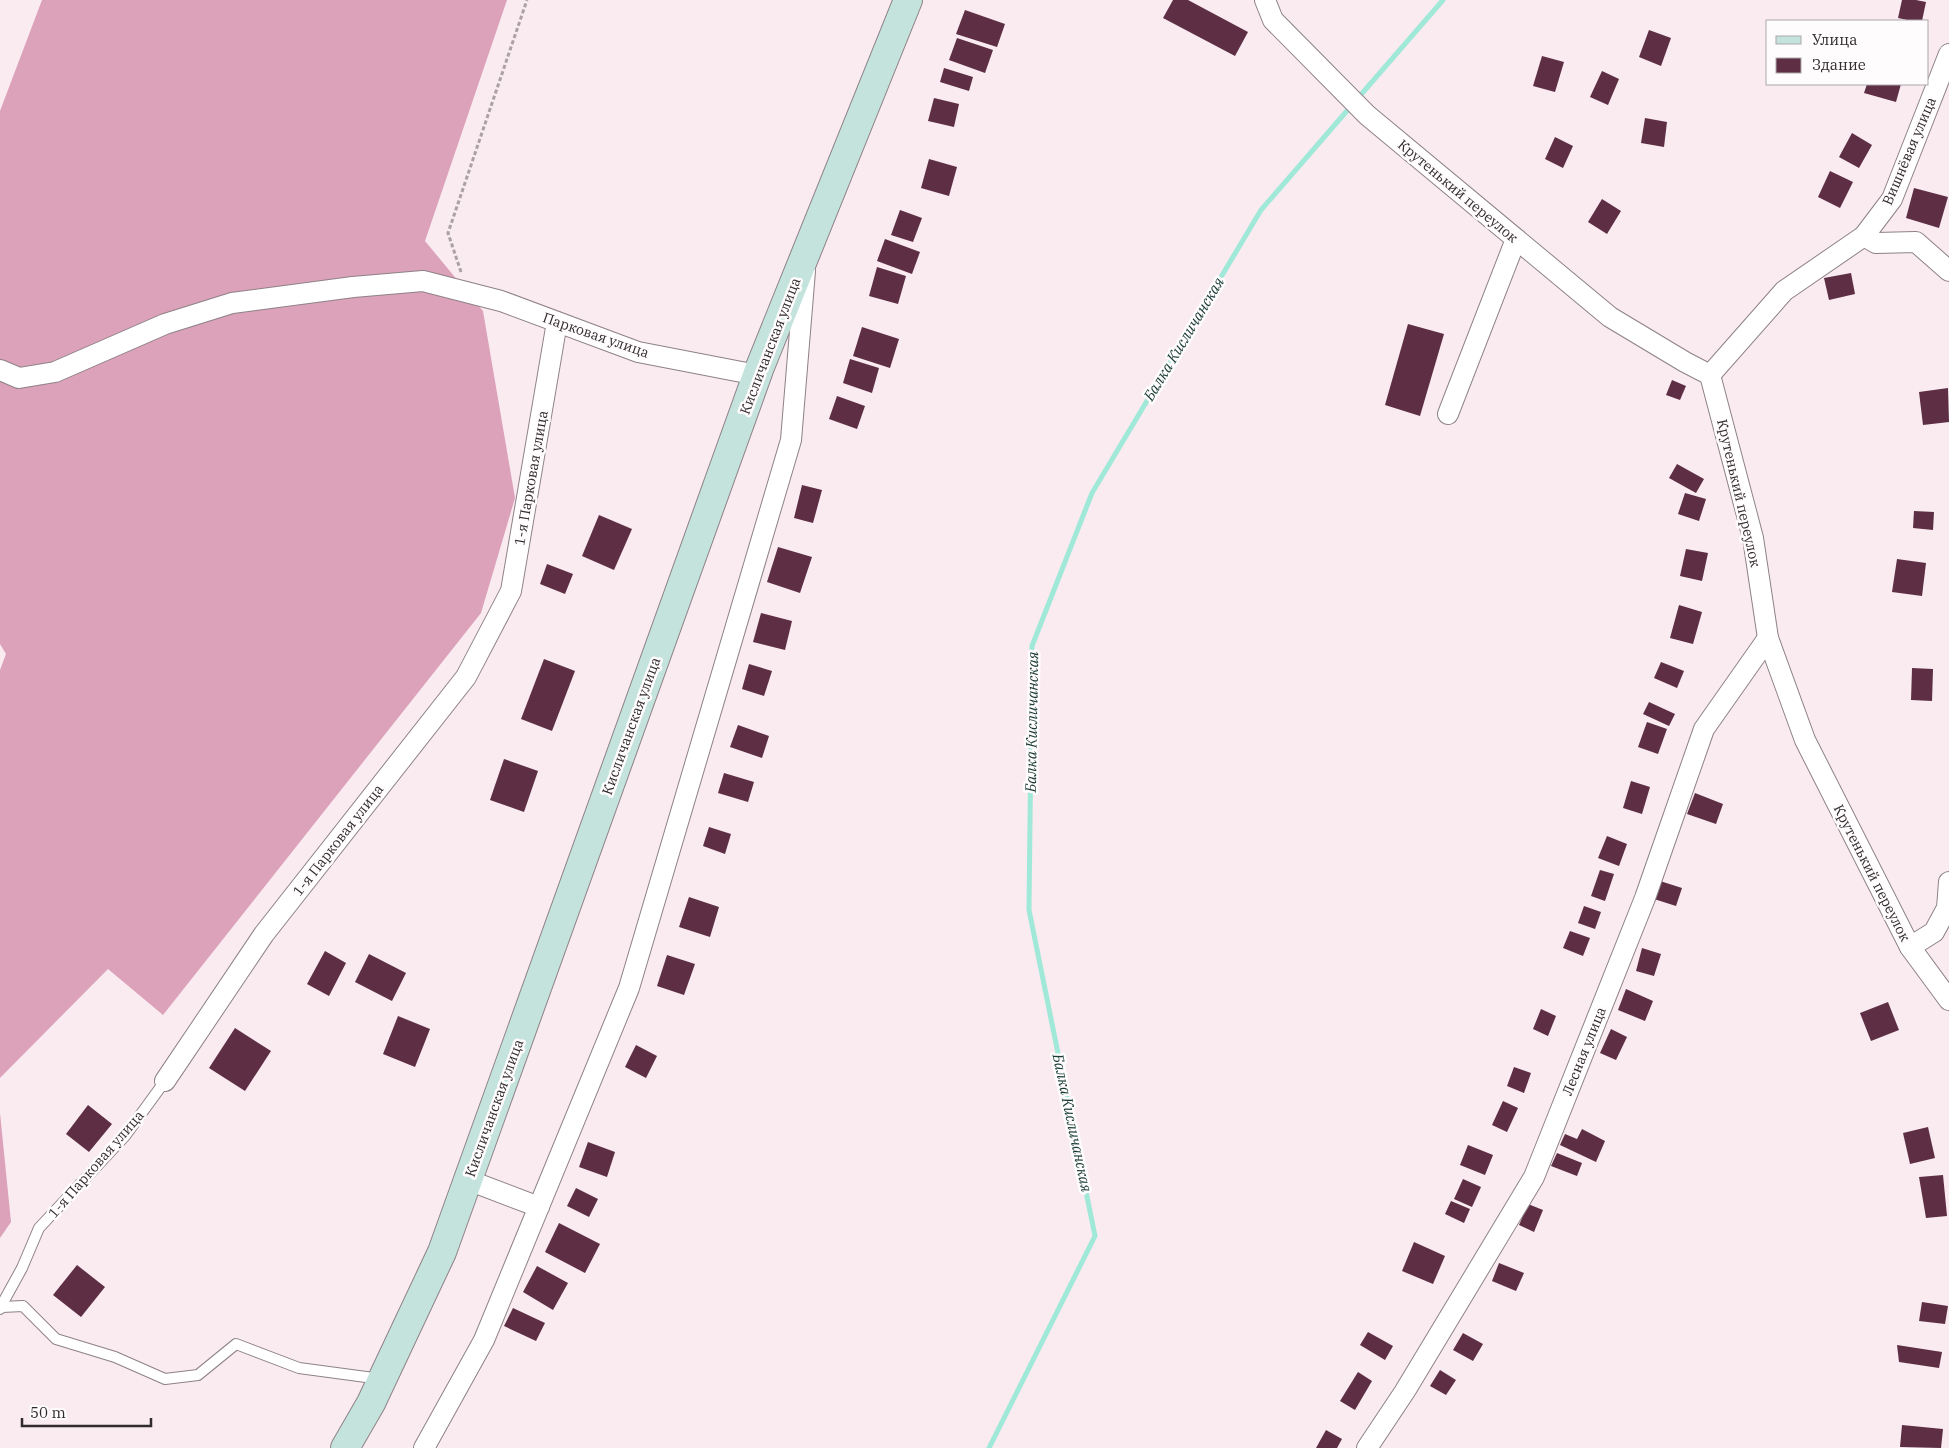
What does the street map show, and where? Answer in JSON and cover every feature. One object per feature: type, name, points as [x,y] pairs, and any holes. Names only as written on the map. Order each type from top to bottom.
[{"type":"street","name":"Кисличанская улица","points":[[344,1448],[371,1403],[442,1252],[757,375],[908,0]]},
{"type":"street","name":"Крутенький переулок","points":[[1265,0],[1273,20],[1367,115],[1610,317],[1710,375],[1753,538],[1768,638],[1805,740],[1910,947],[1949,1000]]},
{"type":"street","name":"Вишнёвая улица","points":[[1710,375],[1784,292],[1864,236],[1892,199],[1949,54]]},
{"type":"street","points":[[1864,236],[1876,243],[1916,242],[1949,271]]},
{"type":"street","points":[[1448,414],[1516,239]]},
{"type":"street","points":[[424,1448],[484,1340],[629,988],[791,440],[806,254]]},
{"type":"street","name":"Парковая улица","points":[[0,370],[19,378],[55,372],[165,324],[232,304],[353,287],[423,281],[501,302],[638,352],[757,375]]},
{"type":"street","name":"1-я Парковая улица","points":[[165,1082],[264,934],[466,678],[511,591],[557,322]]},
{"type":"street","name":"Лесная улица","points":[[1367,1448],[1405,1391],[1534,1177],[1645,898],[1704,729],[1768,638]]},
{"type":"street","points":[[1910,947],[1934,932],[1947,908],[1949,882]]},
{"type":"street","points":[[468,1180],[539,1207]]},
{"type":"lane","name":"1-я Парковая улица","points":[[1,1308],[22,1268],[39,1228],[124,1136],[165,1082]]},
{"type":"lane","name":"1-я Парковая улица","points":[[1,1308],[23,1306],[56,1339],[115,1357],[164,1379],[198,1375],[236,1344],[299,1368],[382,1379]]},
{"type":"path","points":[[467,292],[448,233],[527,0]]},
{"type":"shaded area","points":[[42,0],[507,0],[425,241],[483,311],[515,498],[481,613],[163,1015],[108,969],[0,1078],[0,670],[6,654],[0,644],[0,111]]},
{"type":"shaded area","points":[[0,1113],[11,1222],[0,1238]]},
{"type":"building","points":[[1173,0],[1188,0],[1248,32],[1235,56],[1163,18]]},
{"type":"building","points":[[1902,0],[1926,2],[1922,20],[1898,18]]},
{"type":"building","points":[[965,10],[1005,24],[997,47],[956,34]]},
{"type":"building","points":[[1649,30],[1671,38],[1661,66],[1639,57]]},
{"type":"building","points":[[957,38],[993,50],[985,73],[949,60]]},
{"type":"building","points":[[1542,56],[1564,62],[1555,92],[1533,86]]},
{"type":"building","points":[[944,68],[973,77],[969,91],[940,82]]},
{"type":"building","points":[[1602,71],[1619,79],[1608,105],[1590,97]]},
{"type":"building","points":[[1867,85],[1901,85],[1896,102],[1864,93]]},
{"type":"building","points":[[934,98],[959,104],[954,127],[928,121]]},
{"type":"building","points":[[1645,118],[1667,122],[1664,147],[1641,143]]},
{"type":"building","points":[[1852,133],[1872,145],[1859,168],[1839,157]]},
{"type":"building","points":[[1555,137],[1573,146],[1563,168],[1545,159]]},
{"type":"building","points":[[929,159],[957,167],[949,196],[921,188]]},
{"type":"building","points":[[1830,171],[1853,182],[1840,208],[1818,197]]},
{"type":"building","points":[[1914,188],[1948,197],[1939,228],[1906,218]]},
{"type":"building","points":[[1602,199],[1621,211],[1607,234],[1588,222]]},
{"type":"building","points":[[900,210],[922,218],[913,242],[891,235]]},
{"type":"building","points":[[885,239],[920,252],[912,274],[877,261]]},
{"type":"building","points":[[877,267],[906,276],[898,304],[869,296]]},
{"type":"building","points":[[1851,273],[1855,294],[1829,300],[1824,278]]},
{"type":"building","points":[[1408,324],[1444,334],[1420,416],[1385,405]]},
{"type":"building","points":[[862,327],[899,339],[890,368],[853,356]]},
{"type":"building","points":[[850,359],[879,368],[872,393],[843,383]]},
{"type":"building","points":[[1672,380],[1686,386],[1680,400],[1666,395]]},
{"type":"building","points":[[1948,388],[1949,422],[1923,425],[1919,392]]},
{"type":"building","points":[[837,396],[865,406],[857,429],[829,419]]},
{"type":"building","points":[[1677,464],[1704,479],[1696,493],[1669,478]]},
{"type":"building","points":[[802,485],[822,490],[813,523],[794,518]]},
{"type":"building","points":[[1685,493],[1706,499],[1699,521],[1678,514]]},
{"type":"building","points":[[1914,511],[1934,512],[1933,530],[1913,528]]},
{"type":"building","points":[[599,515],[632,529],[614,570],[582,556]]},
{"type":"building","points":[[778,547],[812,557],[800,593],[767,582]]},
{"type":"building","points":[[1686,549],[1708,553],[1702,581],[1680,576]]},
{"type":"building","points":[[1897,559],[1926,563],[1922,596],[1892,592]]},
{"type":"building","points":[[547,564],[573,574],[565,594],[540,584]]},
{"type":"building","points":[[1679,605],[1702,612],[1693,644],[1670,638]]},
{"type":"building","points":[[761,613],[792,621],[785,650],[753,642]]},
{"type":"building","points":[[544,659],[575,671],[552,731],[521,719]]},
{"type":"building","points":[[1661,662],[1684,671],[1677,688],[1654,678]]},
{"type":"building","points":[[749,664],[772,671],[764,696],[742,689]]},
{"type":"building","points":[[1912,668],[1933,669],[1932,701],[1911,700]]},
{"type":"building","points":[[1649,702],[1675,714],[1669,726],[1643,714]]},
{"type":"building","points":[[1647,722],[1667,729],[1658,754],[1638,747]]},
{"type":"building","points":[[738,725],[769,736],[762,758],[730,747]]},
{"type":"building","points":[[504,759],[538,771],[524,812],[490,800]]},
{"type":"building","points":[[724,773],[754,782],[748,802],[718,793]]},
{"type":"building","points":[[1631,781],[1650,787],[1642,814],[1623,808]]},
{"type":"building","points":[[1695,793],[1723,804],[1716,824],[1687,814]]},
{"type":"building","points":[[709,827],[731,834],[725,854],[703,846]]},
{"type":"building","points":[[1607,836],[1627,844],[1619,866],[1598,858]]},
{"type":"building","points":[[1600,870],[1614,874],[1605,901],[1591,896]]},
{"type":"building","points":[[1660,881],[1682,888],[1676,906],[1654,899]]},
{"type":"building","points":[[689,897],[719,907],[710,937],[679,927]]},
{"type":"building","points":[[1584,906],[1601,912],[1595,929],[1578,923]]},
{"type":"building","points":[[1570,931],[1590,938],[1583,956],[1563,948]]},
{"type":"building","points":[[1642,948],[1661,954],[1654,976],[1636,971]]},
{"type":"building","points":[[325,951],[346,963],[329,996],[307,984]]},
{"type":"building","points":[[369,954],[406,973],[392,1001],[355,982]]},
{"type":"building","points":[[667,955],[695,964],[684,995],[657,986]]},
{"type":"building","points":[[1626,989],[1653,1001],[1645,1021],[1618,1010]]},
{"type":"building","points":[[1888,1002],[1899,1030],[1871,1041],[1860,1013]]},
{"type":"building","points":[[1541,1009],[1556,1016],[1548,1036],[1533,1029]]},
{"type":"building","points":[[398,1016],[430,1029],[415,1067],[383,1054]]},
{"type":"building","points":[[235,1028],[271,1051],[245,1091],[209,1068]]},
{"type":"building","points":[[1611,1029],[1627,1037],[1616,1060],[1600,1053]]},
{"type":"building","points":[[636,1045],[657,1056],[646,1078],[625,1067]]},
{"type":"building","points":[[1514,1067],[1531,1073],[1524,1093],[1507,1086]]},
{"type":"building","points":[[1503,1101],[1518,1108],[1507,1132],[1492,1125]]},
{"type":"building","points":[[88,1105],[112,1124],[89,1152],[66,1134]]},
{"type":"building","points":[[1928,1127],[1935,1158],[1910,1164],[1903,1133]]},
{"type":"building","points":[[1582,1129],[1605,1141],[1596,1162],[1560,1145],[1565,1134],[1577,1139]]},
{"type":"building","points":[[588,1142],[615,1152],[607,1177],[579,1167]]},
{"type":"building","points":[[1468,1145],[1493,1155],[1485,1175],[1460,1165]]},
{"type":"building","points":[[1557,1153],[1582,1163],[1577,1176],[1551,1166]]},
{"type":"building","points":[[1943,1175],[1947,1216],[1926,1218],[1919,1177]]},
{"type":"building","points":[[1463,1179],[1481,1187],[1472,1207],[1454,1199]]},
{"type":"building","points":[[576,1188],[598,1199],[589,1217],[567,1206]]},
{"type":"building","points":[[1451,1201],[1470,1209],[1464,1223],[1445,1214]]},
{"type":"building","points":[[1528,1204],[1543,1210],[1534,1232],[1519,1225]]},
{"type":"building","points":[[559,1223],[600,1244],[585,1273],[545,1252]]},
{"type":"building","points":[[1414,1242],[1445,1256],[1433,1284],[1402,1271]]},
{"type":"building","points":[[1499,1263],[1524,1273],[1516,1291],[1492,1281]]},
{"type":"building","points":[[77,1265],[105,1287],[81,1317],[53,1295]]},
{"type":"building","points":[[537,1266],[568,1283],[553,1310],[523,1292]]},
{"type":"building","points":[[1922,1302],[1948,1306],[1945,1324],[1919,1321]]},
{"type":"building","points":[[513,1308],[545,1323],[536,1341],[504,1326]]},
{"type":"building","points":[[1368,1332],[1393,1346],[1385,1360],[1360,1345]]},
{"type":"building","points":[[1463,1333],[1483,1344],[1473,1361],[1453,1350]]},
{"type":"building","points":[[1897,1345],[1942,1352],[1939,1368],[1899,1362]]},
{"type":"building","points":[[1440,1370],[1456,1380],[1446,1395],[1430,1386]]},
{"type":"building","points":[[1358,1372],[1372,1381],[1355,1410],[1340,1401]]},
{"type":"building","points":[[1902,1425],[1943,1429],[1941,1448],[1900,1447]]},
{"type":"building","points":[[1326,1430],[1342,1439],[1337,1448],[1316,1448]]},
{"type":"waterway","name":"Балка Кисличанская","points":[[1358,98],[1443,0]]},
{"type":"waterway","name":"Балка Кисличанская","points":[[989,1448],[1095,1236],[1029,910],[1032,646],[1092,493],[1261,210],[1352,105]]}]
